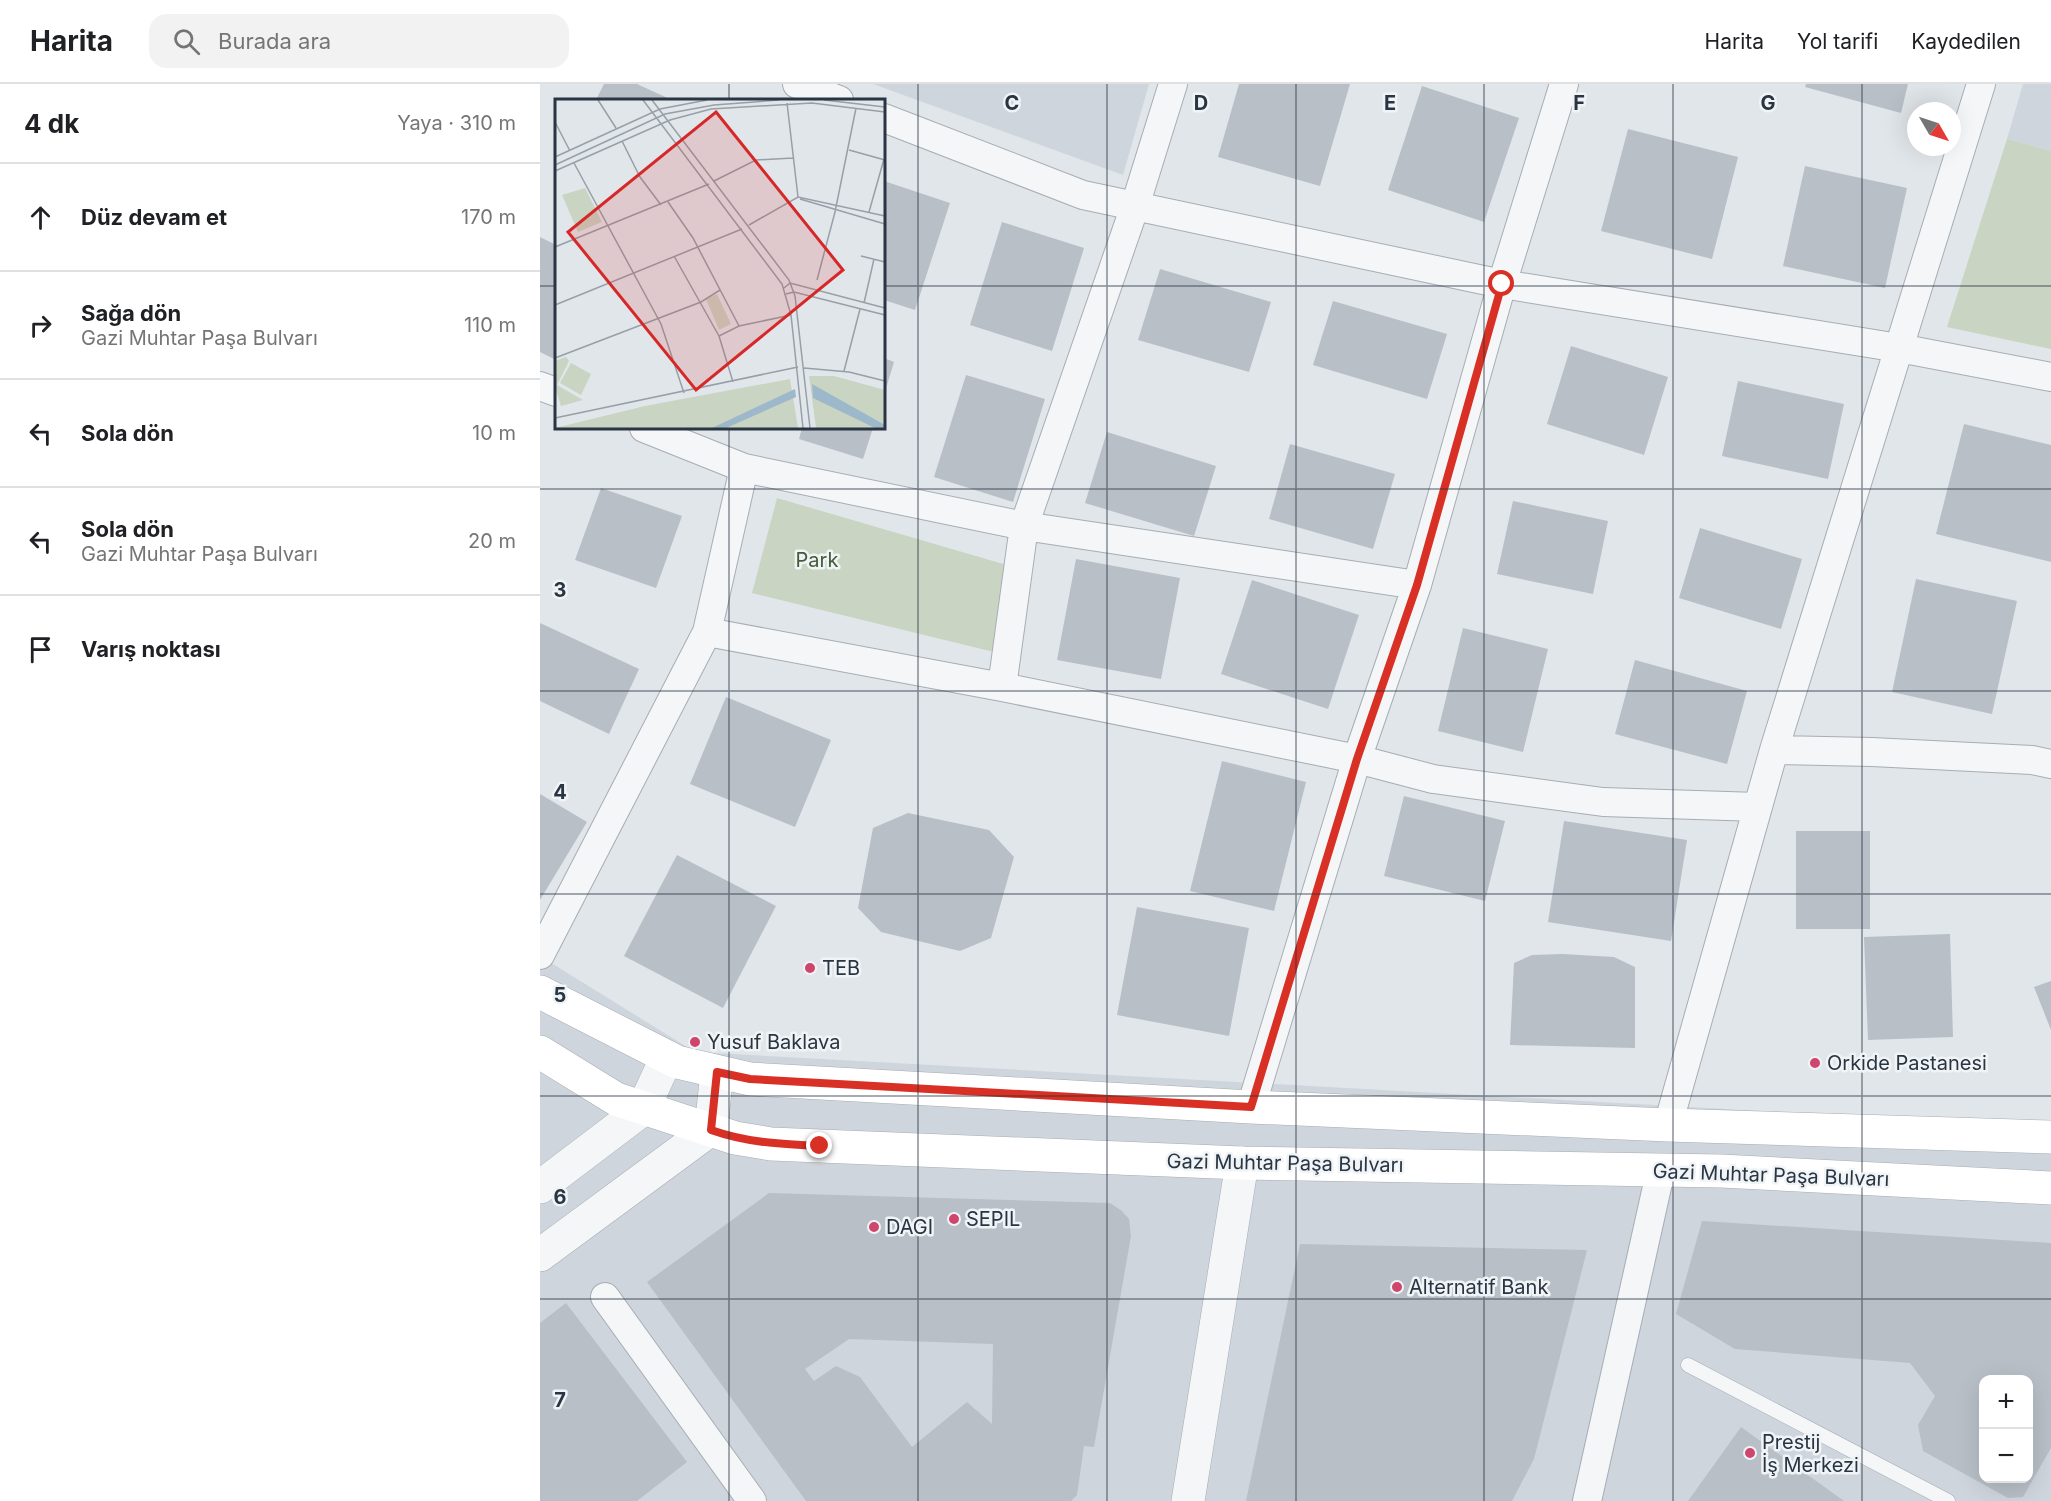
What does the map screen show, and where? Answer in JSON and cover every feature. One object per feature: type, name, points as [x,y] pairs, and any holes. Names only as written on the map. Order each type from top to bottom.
[{"type":"main road","points":[[540,992],[677,1062],[750,1079],[1251,1107],[1668,1125],[2051,1137]]},
{"type":"main road","name":"Gazi Muhtar Paşa Bulvarı","points":[[540,1052],[616,1099],[735,1138],[771,1144],[1242,1163],[1721,1171],[2051,1188]]},
{"type":"street","points":[[797,84],[836,99]]},
{"type":"street","points":[[1002,687],[1024,526],[1135,206],[1173,84]]},
{"type":"street","points":[[1251,1107],[1357,759],[1417,585],[1502,284],[1564,84]]},
{"type":"street","points":[[1668,1125],[1774,750],[1981,84]]},
{"type":"street","points":[[885,118],[1083,195],[1502,284],[1899,348],[2051,377]]},
{"type":"street","points":[[540,386],[555,392]]},
{"type":"street","points":[[646,429],[744,468],[1024,526],[1417,585]]},
{"type":"street","points":[[540,956],[707,632],[744,468]]},
{"type":"street","points":[[707,632],[1002,687],[1357,759],[1433,779],[1603,802],[1758,807]]},
{"type":"street","points":[[1774,750],[2032,760],[2051,764]]},
{"type":"street","points":[[540,1187],[643,1109],[667,1057]]},
{"type":"street","points":[[540,1255],[711,1130],[717,1072]]},
{"type":"street","points":[[1188,1501],[1242,1163]]},
{"type":"street","points":[[1587,1501],[1661,1170]]},
{"type":"street","points":[[605,1297],[752,1501]]},
{"type":"lane","points":[[1688,1365],[1948,1501]]},
{"type":"shaded area","points":[[873,84],[1149,84],[1123,175]]},
{"type":"shaded area","points":[[2023,84],[2051,84],[2051,151],[2007,139]]},
{"type":"shaded area","points":[[540,956],[695,1052],[2051,1127],[2051,1501],[540,1501]]},
{"type":"green space","points":[[2007,139],[2051,151],[2051,349],[1947,327]]},
{"type":"green space","name":"Park","points":[[777,498],[1017,568],[994,652],[752,593]]},
{"type":"building","points":[[604,84],[637,84],[670,99],[596,99]]},
{"type":"building","points":[[1239,84],[1350,84],[1320,186],[1218,157]]},
{"type":"building","points":[[1806,84],[1908,84],[1901,113],[1805,87]]},
{"type":"building","points":[[1422,86],[1519,118],[1484,222],[1388,190]]},
{"type":"building","points":[[1628,129],[1738,157],[1712,259],[1601,231]]},
{"type":"building","points":[[1805,166],[1907,188],[1885,288],[1783,266]]},
{"type":"building","points":[[885,181],[950,203],[915,310],[885,300]]},
{"type":"building","points":[[1002,222],[1084,248],[1052,351],[970,325]]},
{"type":"building","points":[[540,237],[555,244],[555,360],[540,352]]},
{"type":"building","points":[[1160,269],[1271,302],[1249,372],[1138,340]]},
{"type":"building","points":[[1333,301],[1447,334],[1427,399],[1313,365]]},
{"type":"building","points":[[1571,346],[1668,377],[1644,455],[1547,424]]},
{"type":"building","points":[[885,358],[894,362],[885,392]]},
{"type":"building","points":[[966,375],[1045,399],[1013,502],[934,477]]},
{"type":"building","points":[[1738,381],[1844,404],[1828,479],[1722,456]]},
{"type":"building","points":[[1964,424],[2051,445],[2051,562],[1936,534]]},
{"type":"building","points":[[802,429],[873,429],[863,459],[799,439]]},
{"type":"building","points":[[1107,432],[1216,466],[1194,536],[1085,503]]},
{"type":"building","points":[[1290,444],[1395,474],[1373,549],[1269,519]]},
{"type":"building","points":[[601,488],[682,516],[656,588],[575,560]]},
{"type":"building","points":[[1513,501],[1608,521],[1593,594],[1497,574]]},
{"type":"building","points":[[1700,528],[1802,559],[1781,629],[1679,598]]},
{"type":"building","points":[[1076,559],[1180,578],[1161,679],[1057,660]]},
{"type":"building","points":[[1916,579],[2017,601],[1992,714],[1892,692]]},
{"type":"building","points":[[1252,580],[1359,615],[1328,709],[1221,674]]},
{"type":"building","points":[[540,623],[639,669],[609,734],[540,701]]},
{"type":"building","points":[[1463,628],[1548,649],[1523,752],[1438,731]]},
{"type":"building","points":[[1635,660],[1747,691],[1727,764],[1615,734]]},
{"type":"building","points":[[726,697],[831,740],[795,827],[690,784]]},
{"type":"building","points":[[1222,761],[1306,782],[1274,911],[1190,891]]},
{"type":"building","points":[[540,794],[587,822],[540,900]]},
{"type":"building","points":[[1404,796],[1505,821],[1485,901],[1384,876]]},
{"type":"building","points":[[908,813],[989,830],[1014,857],[991,938],[960,951],[881,932],[858,908],[873,828]]},
{"type":"building","points":[[1564,821],[1687,840],[1671,941],[1548,922]]},
{"type":"building","points":[[1796,831],[1870,831],[1870,929],[1796,929]]},
{"type":"building","points":[[677,855],[776,906],[723,1008],[624,956]]},
{"type":"building","points":[[1137,907],[1249,928],[1229,1036],[1117,1015]]},
{"type":"building","points":[[1950,934],[1953,1037],[1868,1040],[1864,937]]},
{"type":"building","points":[[1532,955],[1614,957],[1635,967],[1635,1048],[1510,1045],[1514,963]]},
{"type":"building","points":[[2051,981],[2051,1030],[2034,987]]},
{"type":"building","points":[[769,1193],[1110,1203],[1129,1219],[1131,1236],[1094,1447],[1084,1446],[1077,1495],[1071,1501],[806,1501],[647,1282]],"holes":[[[849,1339],[993,1344],[992,1424],[967,1402],[912,1447],[860,1377],[836,1366],[814,1381],[805,1369]]]},
{"type":"building","points":[[1702,1221],[2051,1243],[2051,1448],[2033,1480],[2033,1375],[1979,1375],[1979,1482],[1923,1451],[1918,1425],[1935,1396],[1910,1363],[1735,1349],[1676,1314]]},
{"type":"building","points":[[1300,1244],[1587,1250],[1534,1459],[1512,1501],[1246,1501]]},
{"type":"building","points":[[566,1303],[687,1462],[637,1501],[540,1501],[540,1323]]},
{"type":"building","name":"Prestij İş Merkezi","points":[[1741,1427],[1812,1478],[1844,1501],[1688,1501]]},
{"type":"building","points":[[1981,1483],[2031,1483],[2023,1497],[2008,1498]]},
{"type":"place","name":"TEB","points":[[810,968]]},
{"type":"place","name":"Yusuf Baklava","points":[[695,1042]]},
{"type":"place","name":"Orkide Pastanesi","points":[[1815,1063]]},
{"type":"place","name":"SEPIL","points":[[954,1219]]},
{"type":"place","name":"DAGI","points":[[874,1227]]},
{"type":"place","name":"Alternatif Bank","points":[[1397,1287]]},
{"type":"place","name":"Prestij İş Merkezi","points":[[1750,1453]]},
{"type":"route","points":[[820,1146],[771,1144],[735,1138],[711,1130],[717,1072],[750,1079],[1251,1107],[1357,759],[1417,585],[1502,284]]}]
